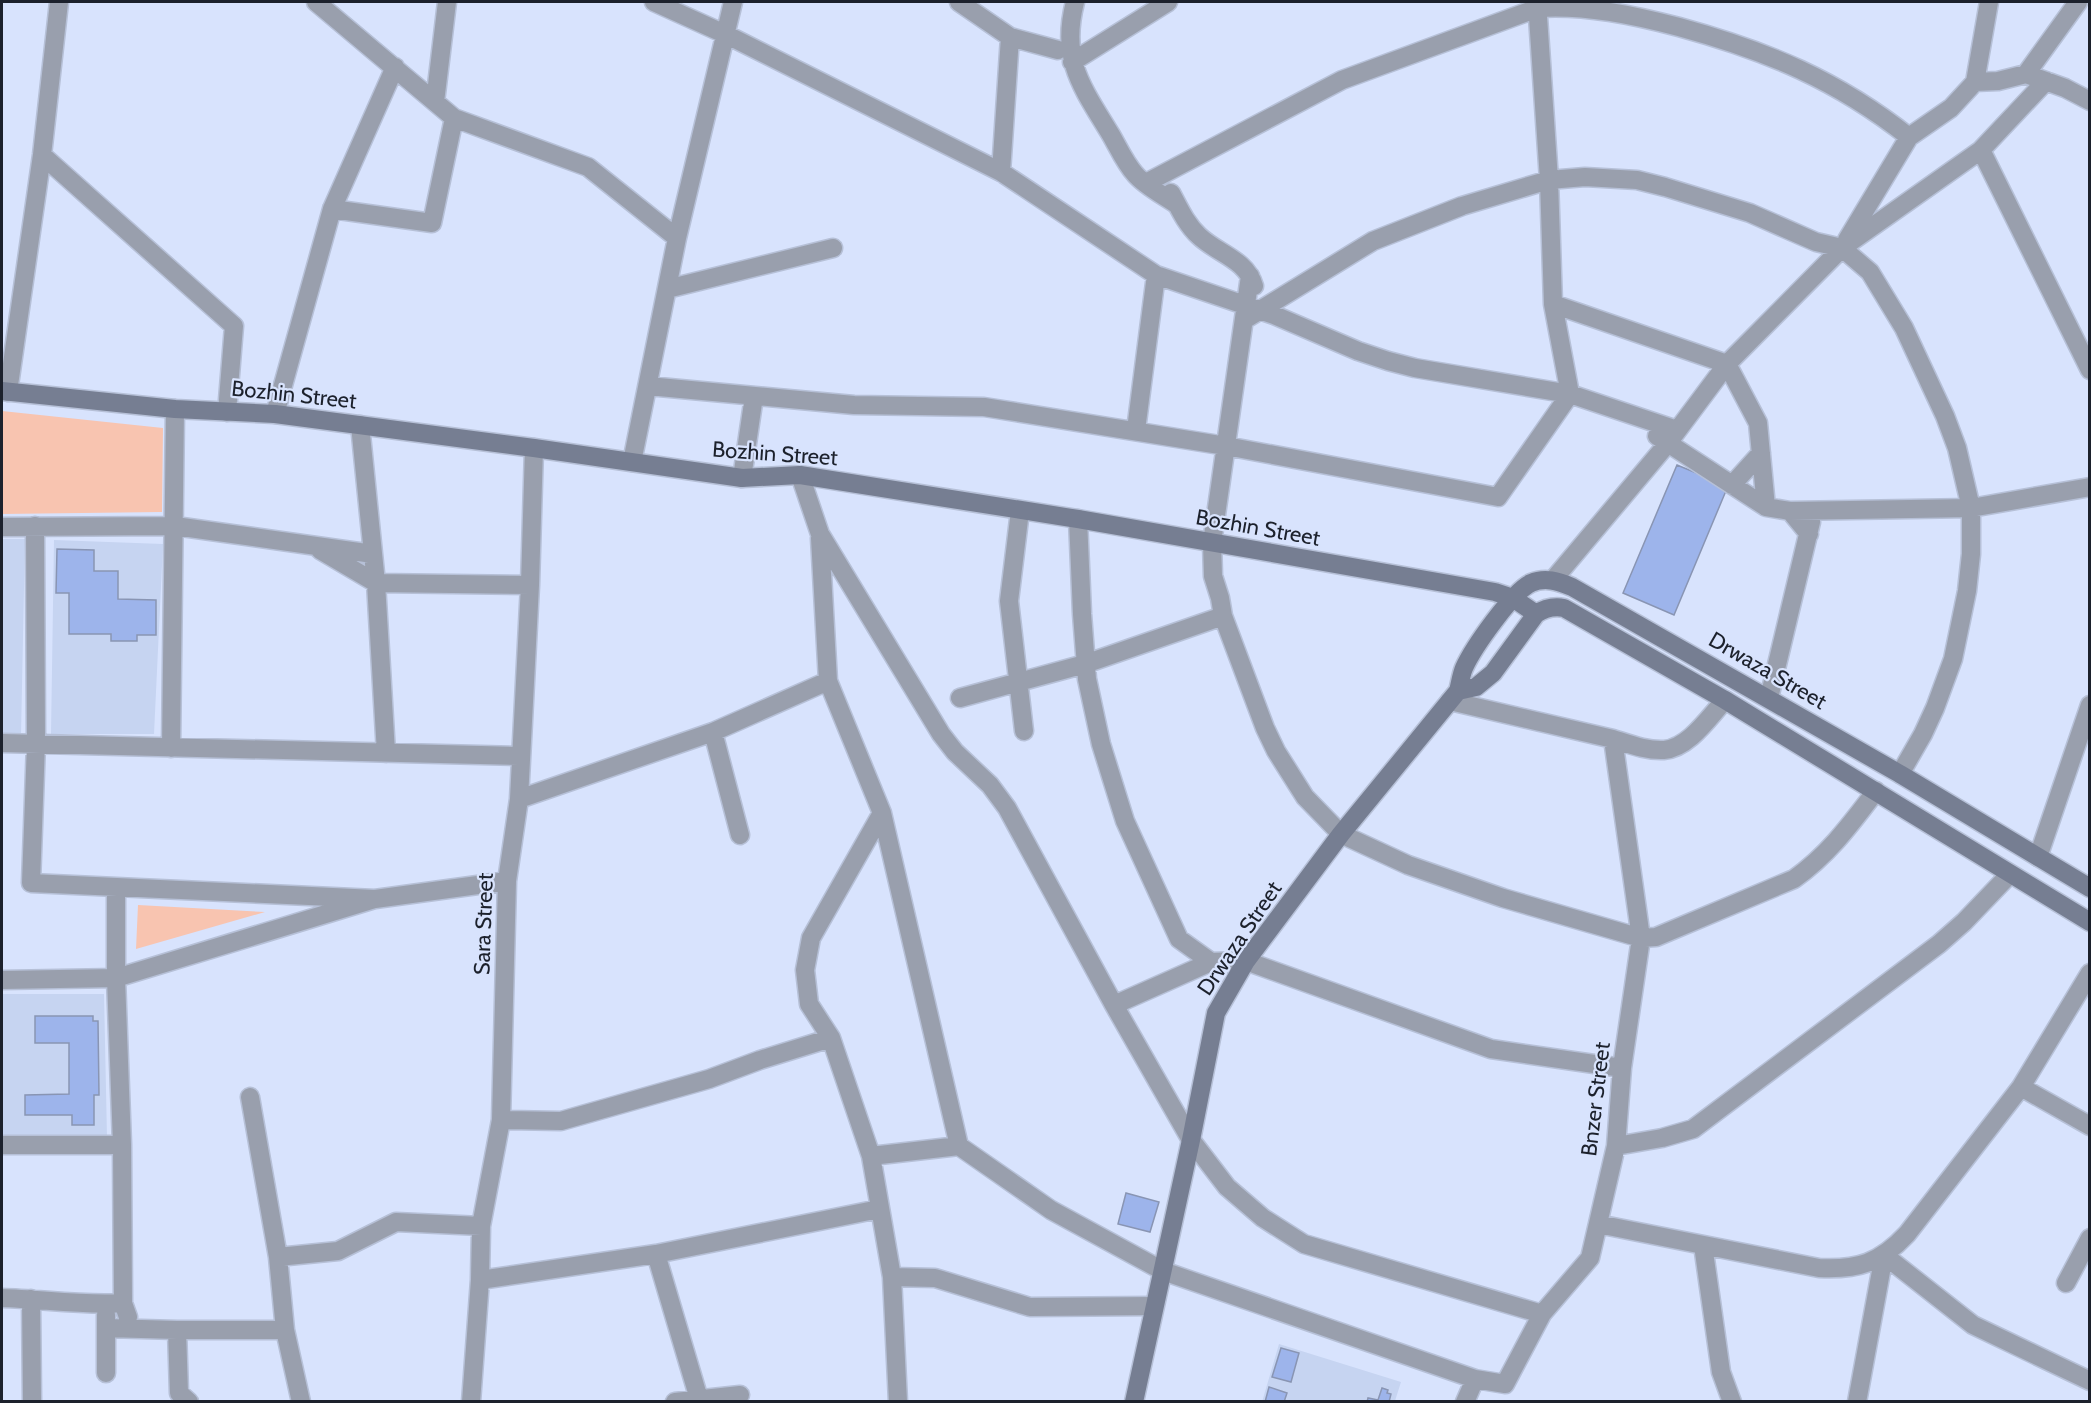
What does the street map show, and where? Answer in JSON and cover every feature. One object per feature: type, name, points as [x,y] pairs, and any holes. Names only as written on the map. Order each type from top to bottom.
[{"type":"street","points":[[5,392],[42,155],[59,2]]},
{"type":"street","points":[[316,2],[454,118],[588,167],[677,238]]},
{"type":"street","points":[[435,102],[447,2]]},
{"type":"street","points":[[654,2],[727,35],[1002,172],[1156,274],[1250,312],[1388,361],[1415,368],[1570,394],[1615,409],[1672,436],[1732,485],[1766,507],[1790,511],[1971,507],[2090,487]]},
{"type":"street","points":[[632,462],[677,238],[733,2]]},
{"type":"street","points":[[959,2],[978,8],[1009,45],[1066,54],[1098,45],[1168,2]]},
{"type":"street","points":[[1075,2],[1066,54],[1086,93],[1135,175],[1154,179],[1199,236],[1242,266],[1250,276],[1250,312],[1226,446],[1212,543],[1213,576],[1220,598],[1222,616],[1276,751],[1305,797],[1341,834],[1408,866],[1455,882],[1561,916],[1641,938],[1656,937],[1794,879],[1837,843],[1876,791]]},
{"type":"street","points":[[1842,248],[1909,137],[1951,108],[1975,82],[1989,2]]},
{"type":"street","points":[[2026,74],[2078,2]]},
{"type":"street","points":[[1154,179],[1341,80],[1538,5],[1621,14],[1693,31],[1762,53],[1789,63],[1848,94],[1909,137]]},
{"type":"street","points":[[648,386],[854,405],[984,407],[1136,430],[1498,497],[1570,394],[1553,304],[1549,180],[1538,5]]},
{"type":"street","points":[[1002,172],[1009,45]]},
{"type":"street","points":[[274,414],[332,209],[395,67]]},
{"type":"street","points":[[1975,82],[1998,81],[2026,74],[2090,101]]},
{"type":"street","points":[[1552,580],[1672,436],[1727,364],[1842,248],[1981,150],[2046,81]]},
{"type":"street","points":[[332,209],[432,223],[454,118]]},
{"type":"street","points":[[1981,150],[2090,370]]},
{"type":"street","points":[[42,155],[234,326],[226,412]]},
{"type":"street","points":[[1250,312],[1395,231],[1462,206],[1549,180],[1585,177],[1637,180],[1665,186],[1750,213],[1816,242],[1842,248],[1870,272],[1904,328],[1946,416],[1957,448],[1971,507],[1971,554],[1967,591],[1953,659],[1935,708],[1900,774]]},
{"type":"street","points":[[667,289],[833,248]]},
{"type":"street","points":[[1136,430],[1156,274]]},
{"type":"street","points":[[1553,304],[1727,364],[1758,423],[1766,507]]},
{"type":"street","name":"Bozhin Street","points":[[5,392],[175,409],[274,414],[360,424],[742,478],[800,475],[1078,519],[1495,592],[1513,598],[1536,614]]},
{"type":"street","points":[[742,478],[754,396]]},
{"type":"street","points":[[171,748],[175,409]]},
{"type":"street","points":[[360,424],[376,583],[386,753]]},
{"type":"street","name":"Sara Street","points":[[471,1401],[480,1280],[481,1226],[501,1120],[507,881],[519,800],[519,756],[530,585],[534,448]]},
{"type":"street","points":[[1732,485],[1761,453]]},
{"type":"street","points":[[800,475],[819,534],[946,742],[990,786],[1007,808],[1114,1005],[1191,1140],[1227,1187],[1263,1218],[1304,1244],[1542,1314]]},
{"type":"street","points":[[1020,511],[1009,601],[1024,731]]},
{"type":"street","points":[[1790,511],[1809,534]]},
{"type":"street","points":[[1769,698],[1809,534],[1812,511]]},
{"type":"street","points":[[1078,519],[1085,664],[1101,744],[1112,784],[1125,821],[1179,939],[1211,962]]},
{"type":"street","points":[[35,526],[36,743],[31,883],[375,899]]},
{"type":"street","points":[[2,527],[175,526],[373,554]]},
{"type":"street","points":[[819,534],[828,681],[882,813],[959,1146],[871,1156]]},
{"type":"street","points":[[310,545],[376,583],[530,585]]},
{"type":"street","name":"Drwaza Street","points":[[1134,1401],[1191,1140],[1216,1013],[1246,961],[1341,834],[1454,696],[1463,669],[1488,630],[1513,598],[1530,584],[1552,580],[1572,587],[1900,774],[2090,888]]},
{"type":"street","points":[[1536,614],[1554,606],[1572,611],[1725,700],[2090,922]]},
{"type":"street","name":"Drwaza Street","points":[[1454,696],[1476,687],[1493,673],[1536,614]]},
{"type":"street","points":[[960,698],[1085,664],[1222,616]]},
{"type":"street","points":[[519,800],[713,732],[828,681]]},
{"type":"street","points":[[1454,696],[1613,739],[1664,750],[1678,746],[1690,738],[1725,700]]},
{"type":"street","points":[[2038,857],[2090,705]]},
{"type":"street","points":[[713,732],[740,835]]},
{"type":"street","name":"Bnzer Street","points":[[959,1146],[1051,1210],[1162,1271],[1474,1379],[1507,1393],[1542,1314],[1590,1258],[1616,1146],[1622,1068],[1641,938],[1613,739]]},
{"type":"street","points":[[2,743],[519,756]]},
{"type":"street","points":[[882,813],[812,938],[805,970],[809,1004],[831,1038],[871,1156],[892,1277],[898,1401]]},
{"type":"street","points":[[1616,1146],[1662,1138],[1693,1129],[1940,944],[2010,874]]},
{"type":"street","points":[[2,980],[116,978],[375,899],[507,881]]},
{"type":"street","points":[[106,1373],[106,1328],[119,1308],[122,1145],[116,978],[116,887]]},
{"type":"street","points":[[1114,1005],[1211,962],[1246,961],[1491,1049],[1622,1068]]},
{"type":"street","points":[[1598,1224],[1828,1268],[1860,1266],[1884,1255],[1907,1234],[2021,1087],[2090,974]]},
{"type":"street","points":[[501,1120],[561,1121],[709,1079],[831,1038]]},
{"type":"street","points":[[2021,1087],[2090,1126]]},
{"type":"street","points":[[250,1097],[279,1257],[285,1330],[301,1401]]},
{"type":"street","points":[[2,1145],[122,1145]]},
{"type":"street","points":[[480,1280],[656,1254],[879,1209]]},
{"type":"street","points":[[279,1257],[338,1251],[396,1222],[481,1226]]},
{"type":"street","points":[[2066,1283],[2090,1238]]},
{"type":"street","points":[[1703,1245],[1720,1372],[1732,1401]]},
{"type":"street","points":[[656,1254],[699,1399]]},
{"type":"street","points":[[1884,1255],[1974,1325],[2090,1382]]},
{"type":"street","points":[[1857,1401],[1884,1255]]},
{"type":"street","points":[[892,1277],[935,1278],[1030,1307],[1154,1306]]},
{"type":"street","points":[[2,1298],[119,1308]]},
{"type":"street","points":[[31,1299],[32,1401]]},
{"type":"street","points":[[106,1328],[285,1330]]},
{"type":"street","points":[[177,1330],[179,1393],[189,1401]]},
{"type":"street","points":[[1465,1401],[1474,1379]]},
{"type":"street","points":[[675,1401],[740,1395]]},
{"type":"shaded area","points":[[2,411],[163,428],[162,512],[2,514]]},
{"type":"shaded area","points":[[2,539],[25,539],[21,735],[2,734]]},
{"type":"shaded area","points":[[54,540],[163,544],[154,734],[51,734]]},
{"type":"shaded area","points":[[138,905],[265,912],[136,949]]},
{"type":"shaded area","points":[[2,994],[104,994],[107,1137],[2,1135]]},
{"type":"shaded area","points":[[1279,1344],[1401,1382],[1395,1401],[1262,1402]]},
{"type":"building","points":[[1677,465],[1728,486],[1674,615],[1623,593]]},
{"type":"building","points":[[57,549],[94,550],[94,571],[118,571],[118,599],[156,600],[156,635],[137,635],[137,641],[111,641],[111,634],[69,634],[69,593],[56,593]]},
{"type":"building","points":[[35,1016],[93,1016],[93,1021],[98,1021],[99,1095],[94,1095],[94,1125],[72,1125],[72,1115],[25,1115],[25,1095],[69,1094],[69,1043],[35,1043]]},
{"type":"building","points":[[1126,1193],[1159,1202],[1150,1232],[1118,1224]]},
{"type":"building","points":[[1281,1348],[1299,1353],[1291,1382],[1272,1377]]},
{"type":"building","points":[[1269,1387],[1287,1393],[1284,1402],[1265,1402]]},
{"type":"building","points":[[1382,1388],[1391,1394],[1389,1402],[1367,1402],[1368,1398],[1378,1400]]}]
